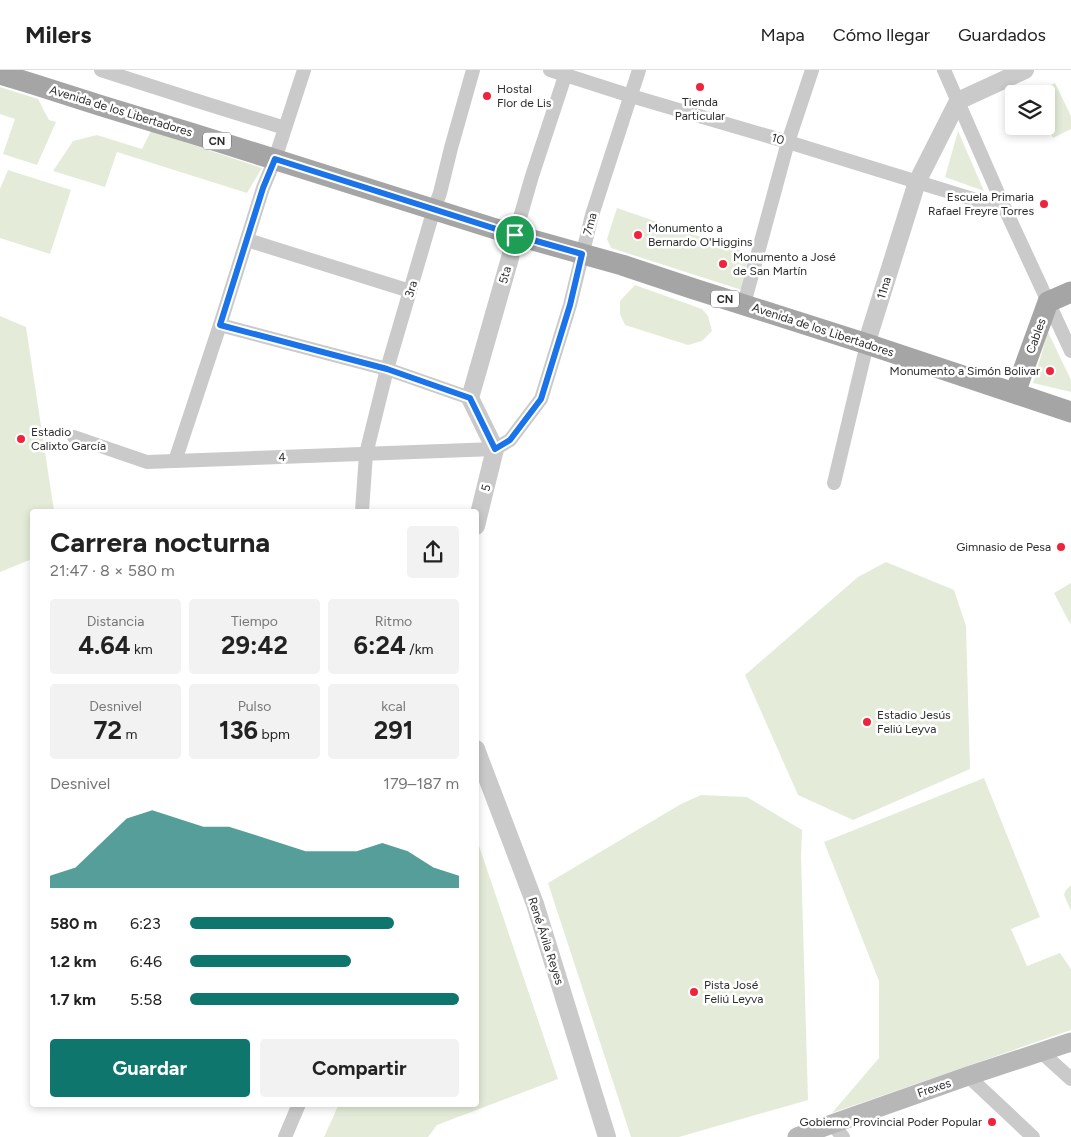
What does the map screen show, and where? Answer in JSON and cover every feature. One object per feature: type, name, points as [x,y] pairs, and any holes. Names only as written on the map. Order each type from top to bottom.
[{"type":"main road","name":"Avenida de los Libertadores","points":[[0,74],[35,77],[102,106],[515,235],[622,265],[1071,412]]},
{"type":"main road","name":"Cables","points":[[1015,393],[1048,302],[1071,292]]},
{"type":"main road","name":"Frexes","points":[[797,1137],[837,1130],[968,1076],[1071,1042]]},
{"type":"street","points":[[101,70],[285,128]]},
{"type":"street","points":[[175,460],[263,188],[275,159],[304,70]]},
{"type":"street","name":"3ra","points":[[362,509],[366,454],[387,369],[440,193],[473,70]]},
{"type":"street","name":"10","points":[[550,70],[566,72],[631,96],[1005,209]]},
{"type":"street","name":"7ma","points":[[495,449],[510,440],[541,399],[570,305],[592,215],[639,70]]},
{"type":"street","points":[[744,304],[788,142],[812,70]]},
{"type":"street","points":[[944,70],[1071,352]]},
{"type":"street","points":[[958,101],[1025,70]]},
{"type":"street","name":"5ta","points":[[470,398],[532,176],[566,72]]},
{"type":"street","name":"11na","points":[[834,483],[870,332],[917,182],[958,101]]},
{"type":"street","points":[[247,240],[410,291]]},
{"type":"street","points":[[220,325],[387,369],[470,398],[495,449]]},
{"type":"street","name":"4","points":[[74,437],[147,462],[495,449]]},
{"type":"street","name":"5","points":[[479,514],[495,449]]},
{"type":"street","name":"René Ávila Reyes","points":[[479,757],[535,904],[607,1137]]},
{"type":"street","points":[[1040,1051],[1071,1079]]},
{"type":"street","points":[[968,1076],[1033,1137]]},
{"type":"street","points":[[286,1137],[298,1107]]},
{"type":"green space","points":[[1055,83],[1071,116],[1071,129],[1053,138],[1052,135],[1055,135],[1055,85],[1051,85]]},
{"type":"green space","points":[[0,87],[38,99],[49,120],[56,122],[37,165],[3,154],[15,119],[0,114]]},
{"type":"green space","points":[[151,131],[262,168],[247,193],[117,152],[105,187],[53,171],[73,141],[97,135],[142,149]]},
{"type":"green space","points":[[958,131],[984,191],[945,177]]},
{"type":"green space","points":[[8,170],[71,190],[50,254],[0,238],[0,189]]},
{"type":"green space","points":[[617,208],[759,257],[748,292],[611,248],[607,239]]},
{"type":"green space","points":[[635,285],[702,309],[708,316],[712,331],[702,341],[688,345],[625,325],[620,314],[620,301]]},
{"type":"green space","name":"Estadio Calixto García","points":[[0,316],[26,327],[54,509],[30,509],[30,560],[0,572]]},
{"type":"green space","points":[[1048,332],[1071,380],[1071,392],[1033,383]]},
{"type":"green space","name":"Estadio Jesús Feliú Leyva","points":[[886,562],[954,590],[966,626],[970,769],[853,820],[798,795],[745,675],[858,577]]},
{"type":"green space","points":[[1071,583],[1071,624],[1054,593]]},
{"type":"green space","points":[[984,778],[1040,917],[1011,929],[1027,966],[1060,953],[1071,969],[1071,1030],[832,1113],[879,1058],[879,981],[824,842]]},
{"type":"green space","name":"Pista José Feliú Leyva","points":[[701,795],[747,797],[802,830],[801,856],[808,1100],[679,1137],[631,1137],[548,883],[681,804]]},
{"type":"green space","points":[[479,846],[558,1079],[437,1125],[428,1137],[324,1137],[338,1107],[479,1107]]},
{"type":"green space","points":[[1071,886],[1071,911],[1064,895]]},
{"type":"place","name":"Tienda Particular","points":[[700,87]]},
{"type":"place","name":"Hostal Flor de Lis","points":[[487,96]]},
{"type":"place","name":"Escuela Primaria Rafael Freyre Torres","points":[[1044,204]]},
{"type":"place","name":"Monumento a Bernardo O'Higgins","points":[[638,235]]},
{"type":"place","name":"Monumento a José de San Martín","points":[[723,264]]},
{"type":"place","name":"Monumento a Simón Bolivar","points":[[1050,371]]},
{"type":"place","name":"Estadio Calixto García","points":[[21,439]]},
{"type":"place","name":"Gimnasio de Pesa","points":[[1061,547]]},
{"type":"place","name":"Estadio Jesús Feliú Leyva","points":[[867,722]]},
{"type":"place","name":"Pista José Feliú Leyva","points":[[694,992]]},
{"type":"place","name":"Gobierno Provincial Poder Popular","points":[[992,1122]]},
{"type":"route","points":[[275,159],[515,235],[582,254],[570,305],[541,399],[510,440],[495,449],[470,398],[387,369],[220,325],[263,188],[275,159]]}]
